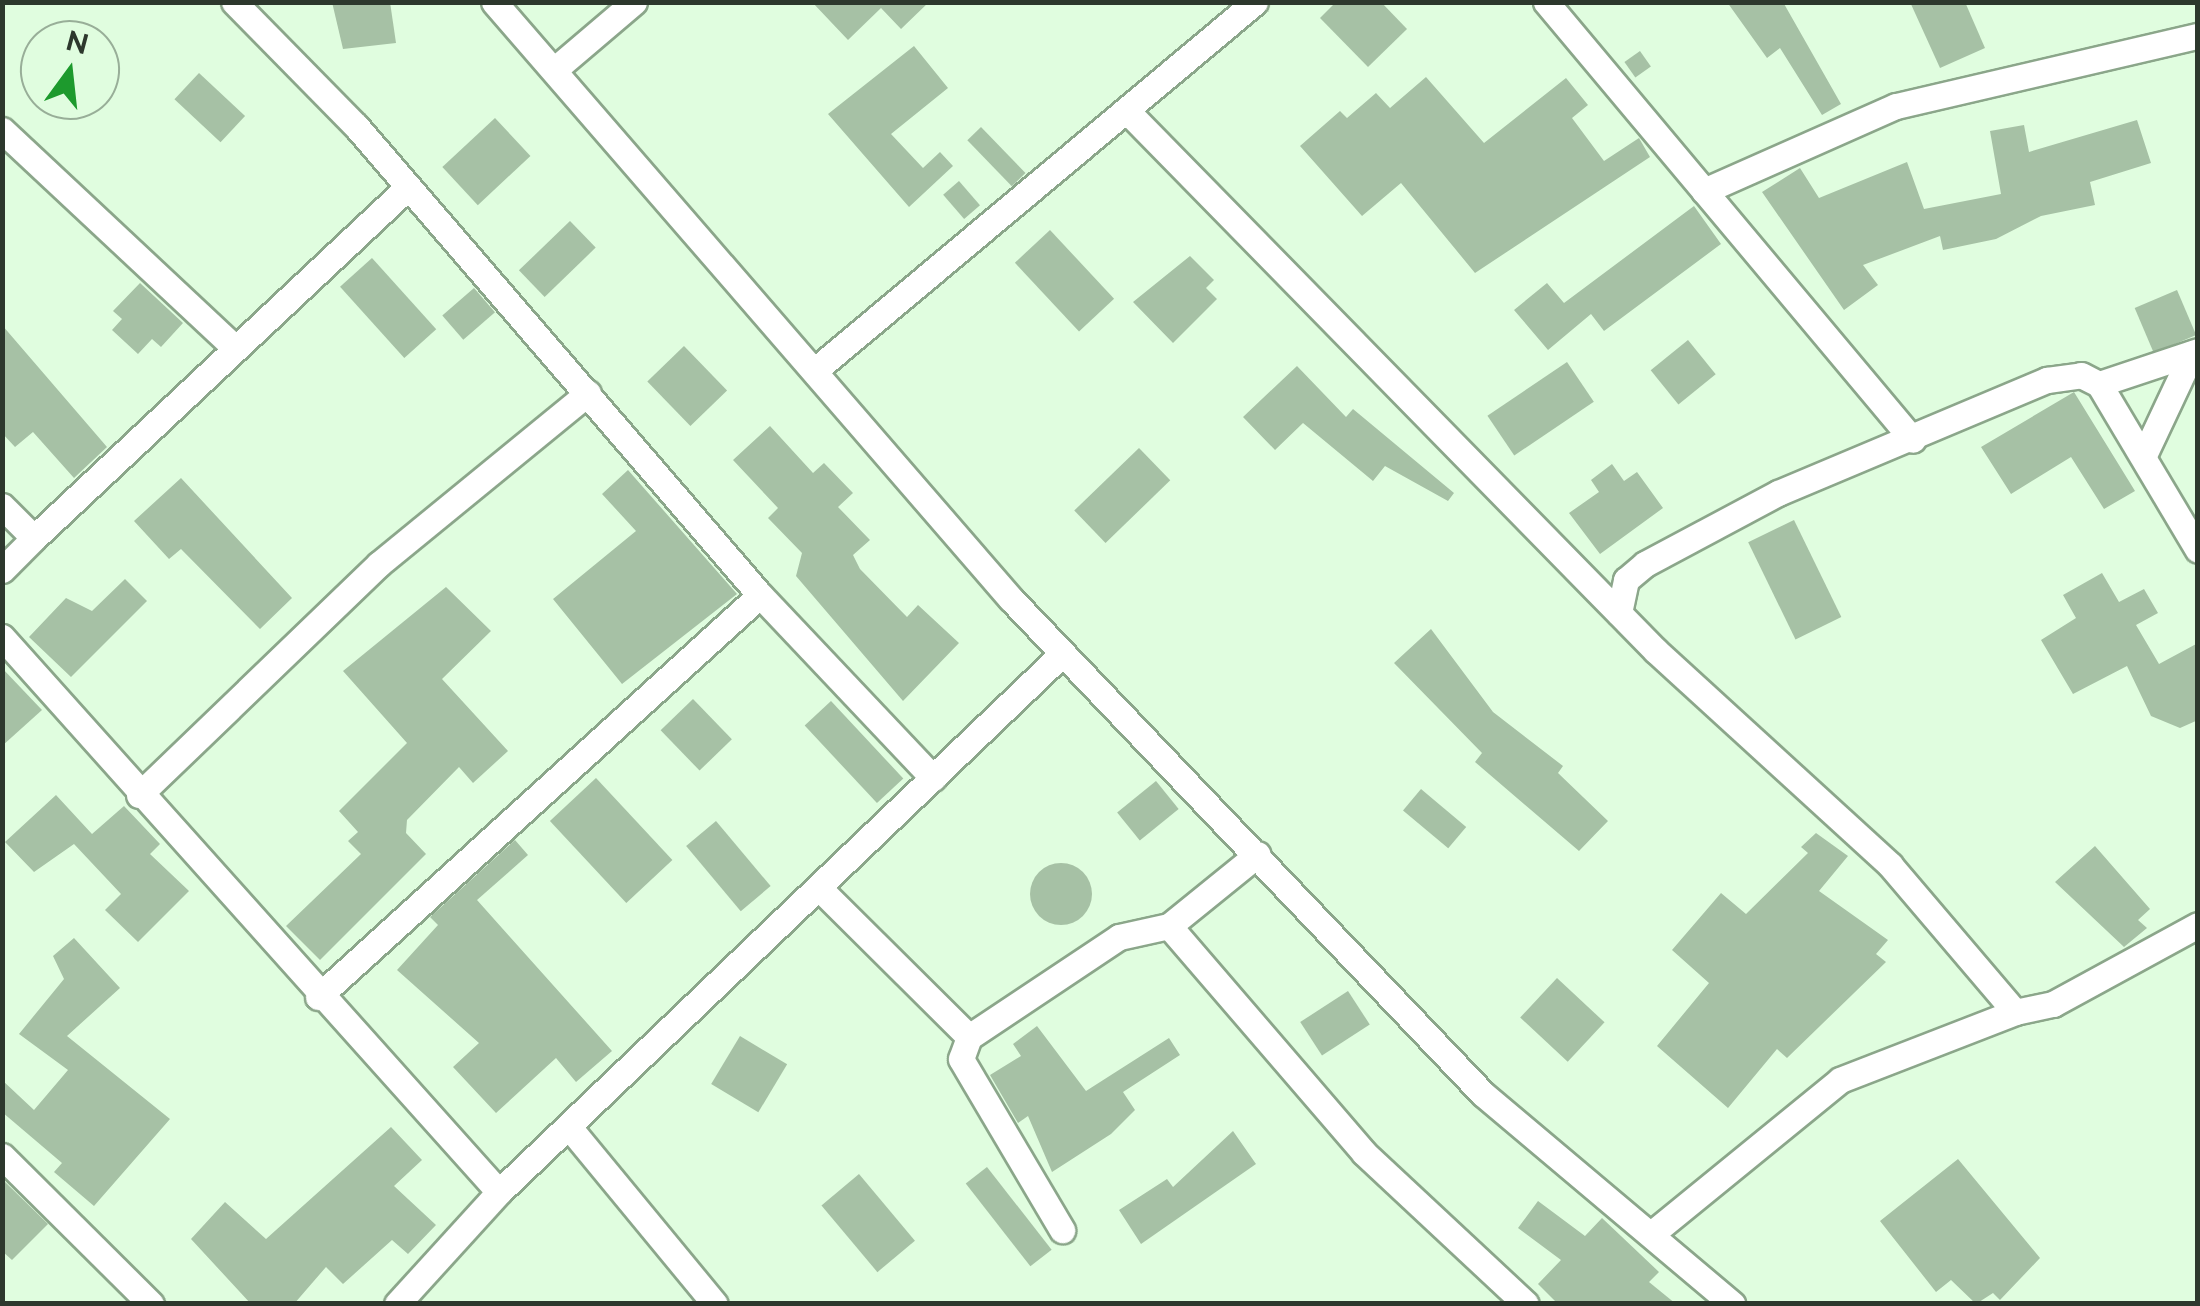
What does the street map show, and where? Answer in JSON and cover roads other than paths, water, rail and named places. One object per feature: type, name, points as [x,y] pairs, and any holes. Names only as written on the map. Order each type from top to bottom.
[{"type":"street","points":[[234,2],[408,187],[760,595],[933,778]]},
{"type":"street","points":[[494,2],[1063,653],[1482,1094],[1655,1231],[1732,1304]]},
{"type":"street","points":[[554,70],[634,2]]},
{"type":"street","points":[[814,370],[1255,2]]},
{"type":"street","points":[[1546,2],[1913,440]]},
{"type":"street","points":[[1704,191],[1896,106],[2198,36]]},
{"type":"street","points":[[1127,111],[1619,613],[1890,865],[2015,1012]]},
{"type":"street","points":[[2,130],[233,346]]},
{"type":"street","points":[[2,570],[233,346],[408,187]]},
{"type":"street","points":[[2099,384],[2195,352]]},
{"type":"street","points":[[2145,453],[2195,352]]},
{"type":"street","points":[[1619,613],[1626,580],[1645,564],[1778,492],[1913,440],[2047,380],[2081,376],[2099,384],[2145,453],[2198,550]]},
{"type":"street","points":[[140,795],[379,564],[588,393]]},
{"type":"street","points":[[2,506],[34,538]]},
{"type":"street","points":[[318,997],[760,595]]},
{"type":"street","points":[[2,637],[318,997],[499,1192]]},
{"type":"street","points":[[397,1304],[499,1192],[1063,653]]},
{"type":"street","points":[[1062,1230],[961,1059],[969,1037],[1119,938],[1169,926],[1258,854]]},
{"type":"street","points":[[820,888],[969,1037]]},
{"type":"street","points":[[1655,1231],[1840,1080],[2015,1012],[2054,1004],[2198,925]]},
{"type":"street","points":[[1169,926],[1364,1153],[1526,1304]]},
{"type":"street","points":[[568,1126],[716,1304]]},
{"type":"street","points":[[2,1156],[152,1304]]}]
